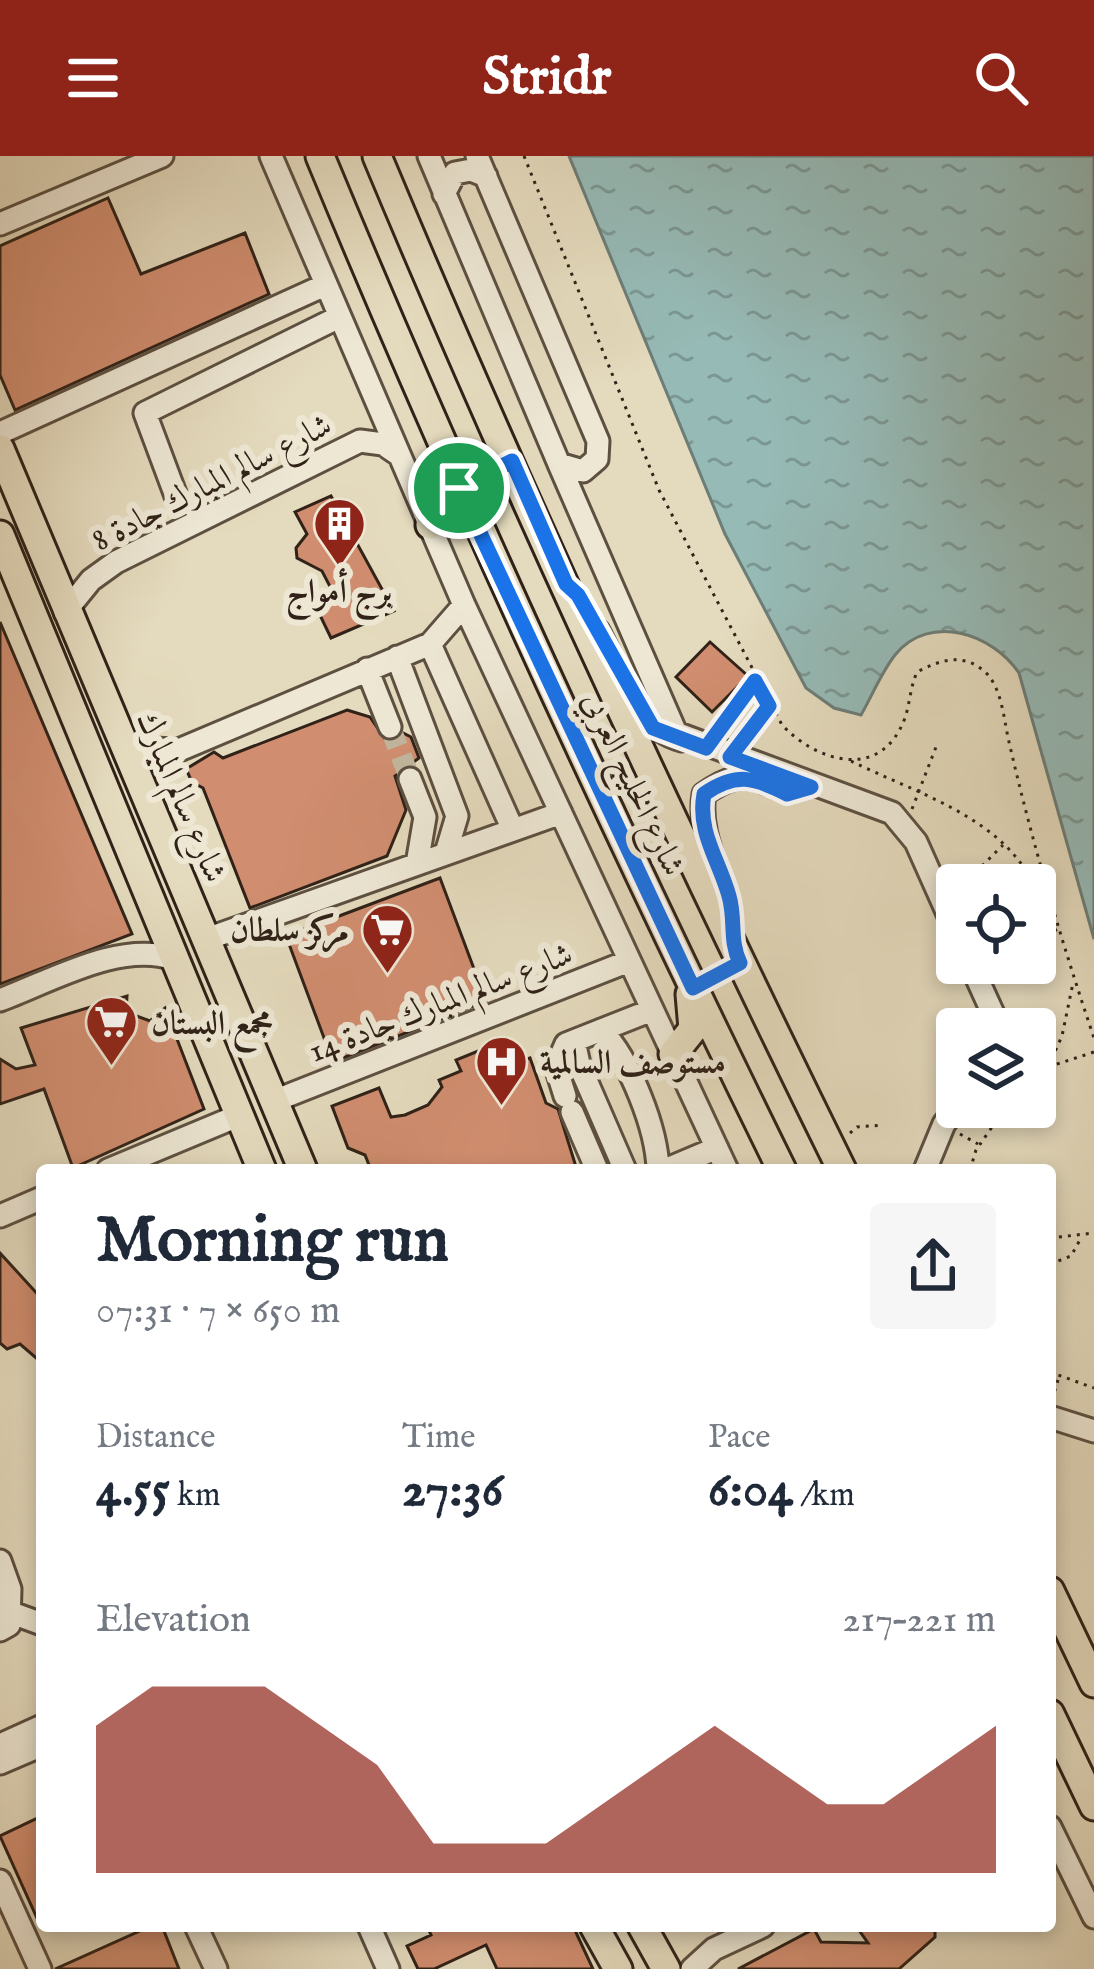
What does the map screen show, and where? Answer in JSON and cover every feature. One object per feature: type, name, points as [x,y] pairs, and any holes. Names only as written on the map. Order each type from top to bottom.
[{"type":"main road","name":"شارع الخليج العربي","points":[[320,156],[454,477],[779,1164]]},
{"type":"main road","points":[[365,156],[397,204]]},
{"type":"main road","name":"شارع الخليج العربي","points":[[377,156],[731,946],[837,1161]]},
{"type":"main road","points":[[387,156],[397,204]]},
{"type":"main road","name":"شارع سالم المبارك","points":[[0,449],[300,1164]]},
{"type":"main road","points":[[430,525],[447,514],[454,477]]},
{"type":"main road","points":[[0,535],[260,1164]]},
{"type":"main road","points":[[673,1054],[692,1029],[686,973]]},
{"type":"main road","points":[[1056,1604],[1094,1683]]},
{"type":"main road","points":[[1056,1727],[1094,1806]]},
{"type":"main road","points":[[597,1932],[618,1969]]},
{"type":"main road","points":[[645,1932],[666,1969]]},
{"type":"street","points":[[104,156],[115,177]]},
{"type":"street","points":[[0,224],[162,156]]},
{"type":"street","points":[[271,156],[464,605],[724,1164]]},
{"type":"street","points":[[449,156],[432,156],[444,194],[669,722],[682,740]]},
{"type":"street","points":[[444,194],[455,173],[481,166],[598,441],[599,453],[588,469],[570,471],[560,464]]},
{"type":"street","points":[[0,434],[325,284]]},
{"type":"street","points":[[176,496],[145,413],[339,317]]},
{"type":"street","name":"شارع سالم المبارك جادة 8","points":[[65,612],[91,580],[116,562],[360,441],[383,444],[400,455]]},
{"type":"street","points":[[566,584],[578,595],[647,721],[661,734],[892,812],[936,892]]},
{"type":"street","points":[[125,748],[179,749],[430,644],[464,605]]},
{"type":"street","points":[[430,644],[513,830]]},
{"type":"street","points":[[397,657],[458,816],[446,854]]},
{"type":"street","points":[[367,668],[390,727]]},
{"type":"street","points":[[731,946],[731,900],[700,819],[704,794],[725,779],[753,777],[787,794],[811,787]]},
{"type":"street","points":[[410,778],[425,817],[417,864]]},
{"type":"street","points":[[204,940],[560,812]]},
{"type":"street","points":[[124,956],[147,928],[153,911]]},
{"type":"street","points":[[0,1000],[124,956],[158,953],[174,958]]},
{"type":"street","name":"شارع سالم المبارك جادة 14","points":[[274,1102],[629,961]]},
{"type":"street","points":[[594,1164],[556,1058],[574,1041],[652,1010]]},
{"type":"street","points":[[601,1030],[616,1048],[660,1164]]},
{"type":"street","points":[[574,1041],[581,1070],[622,1164]]},
{"type":"street","points":[[122,1164],[240,1115]]},
{"type":"street","points":[[928,1164],[944,1128]]},
{"type":"street","points":[[676,1164],[716,1148]]},
{"type":"street","points":[[0,1216],[36,1201]]},
{"type":"street","points":[[1056,1418],[1094,1431]]},
{"type":"street","points":[[0,1561],[6,1621],[36,1624]]},
{"type":"street","points":[[0,1745],[36,1729]]},
{"type":"street","points":[[0,1763],[36,1748]]},
{"type":"street","points":[[1056,1838],[1094,1917]]},
{"type":"street","points":[[0,1881],[40,1969]]},
{"type":"street","points":[[199,1932],[216,1969]]},
{"type":"street","points":[[372,1932],[388,1969]]},
{"type":"street","points":[[701,1965],[753,1932]]},
{"type":"path","points":[[524,156],[659,490],[769,706],[803,747],[835,761],[862,759],[887,742],[905,718],[917,672],[942,659],[964,660],[987,673],[997,693],[1063,946],[1094,1038]]},
{"type":"path","points":[[706,748],[755,681]]},
{"type":"path","points":[[730,757],[769,706]]},
{"type":"path","points":[[903,826],[921,793],[936,746]]},
{"type":"path","points":[[850,760],[948,805],[1023,864]]},
{"type":"path","points":[[984,864],[1003,845]]},
{"type":"path","points":[[1056,931],[1063,946]]},
{"type":"path","points":[[1056,1049],[1074,979]]},
{"type":"path","points":[[1056,1064],[1094,1052]]},
{"type":"path","points":[[837,1161],[857,1127],[883,1125]]},
{"type":"path","points":[[963,1128],[980,1145]]},
{"type":"path","points":[[972,1164],[992,1128]]},
{"type":"path","points":[[1056,1238],[1094,1232]]},
{"type":"path","points":[[1056,1262],[1071,1256],[1082,1236]]},
{"type":"path","points":[[1056,1398],[1058,1379],[1094,1388]]},
{"type":"water","points":[[569,156],[1094,156],[1094,939],[1019,673],[1008,659],[960,633],[925,634],[895,655],[861,715],[834,708],[806,688],[725,534]]},
{"type":"building","points":[[108,198],[141,274],[245,233],[269,294],[15,410],[0,375],[0,246]]},
{"type":"building","name":"برج أمواج","points":[[331,496],[394,611],[331,638],[317,609],[337,600],[322,571],[297,558],[296,548],[307,534],[295,512]]},
{"type":"building","points":[[0,622],[132,934],[0,984]]},
{"type":"building","points":[[710,642],[748,676],[712,712],[676,677]]},
{"type":"building","points":[[347,710],[370,717],[387,742],[403,733],[411,737],[419,758],[395,776],[406,810],[387,856],[250,908],[203,788],[192,782],[186,769],[214,752],[223,758]]},
{"type":"building","name":"مركز سلطان","points":[[440,878],[486,1001],[333,1062],[286,936]]},
{"type":"building","name":"مجمع البستان","points":[[127,996],[126,1012],[150,1021],[165,1008],[204,1109],[82,1164],[72,1164],[44,1089],[0,1104],[0,1059],[16,1069],[35,1065],[21,1028]]},
{"type":"building","name":"مستوصف السالمية","points":[[488,1047],[498,1069],[530,1058],[546,1103],[558,1109],[575,1164],[369,1164],[365,1155],[348,1148],[332,1106],[379,1088],[391,1117],[405,1115],[428,1105],[442,1087],[439,1080],[461,1071],[456,1060]]},
{"type":"building","points":[[0,1253],[36,1292],[36,1358],[20,1344],[7,1349],[0,1343]]},
{"type":"building","points":[[36,1819],[36,1916],[0,1836]]},
{"type":"building","points":[[138,1932],[164,1932],[179,1969],[55,1969]]},
{"type":"building","points":[[576,1932],[593,1969],[497,1969],[486,1945],[434,1969],[418,1969],[407,1946],[431,1935]]},
{"type":"building","points":[[808,1932],[816,1932],[821,1942],[868,1943],[860,1932],[935,1932],[899,1969],[738,1969]]},
{"type":"tunnel","points":[[390,727],[410,779]]},
{"type":"place","name":"برج أمواج","points":[[339,569]]},
{"type":"place","name":"مركز سلطان","points":[[388,975]]},
{"type":"place","name":"مجمع البستان","points":[[112,1068]]},
{"type":"place","name":"مستوصف السالمية","points":[[501,1107]]},
{"type":"route","points":[[512,461],[566,584],[578,595],[653,728],[706,748],[755,681],[769,706],[730,757],[811,787],[787,794],[753,777],[725,779],[704,794],[700,819],[731,900],[731,946],[740,963],[693,988],[633,865],[459,488],[512,461]]}]
